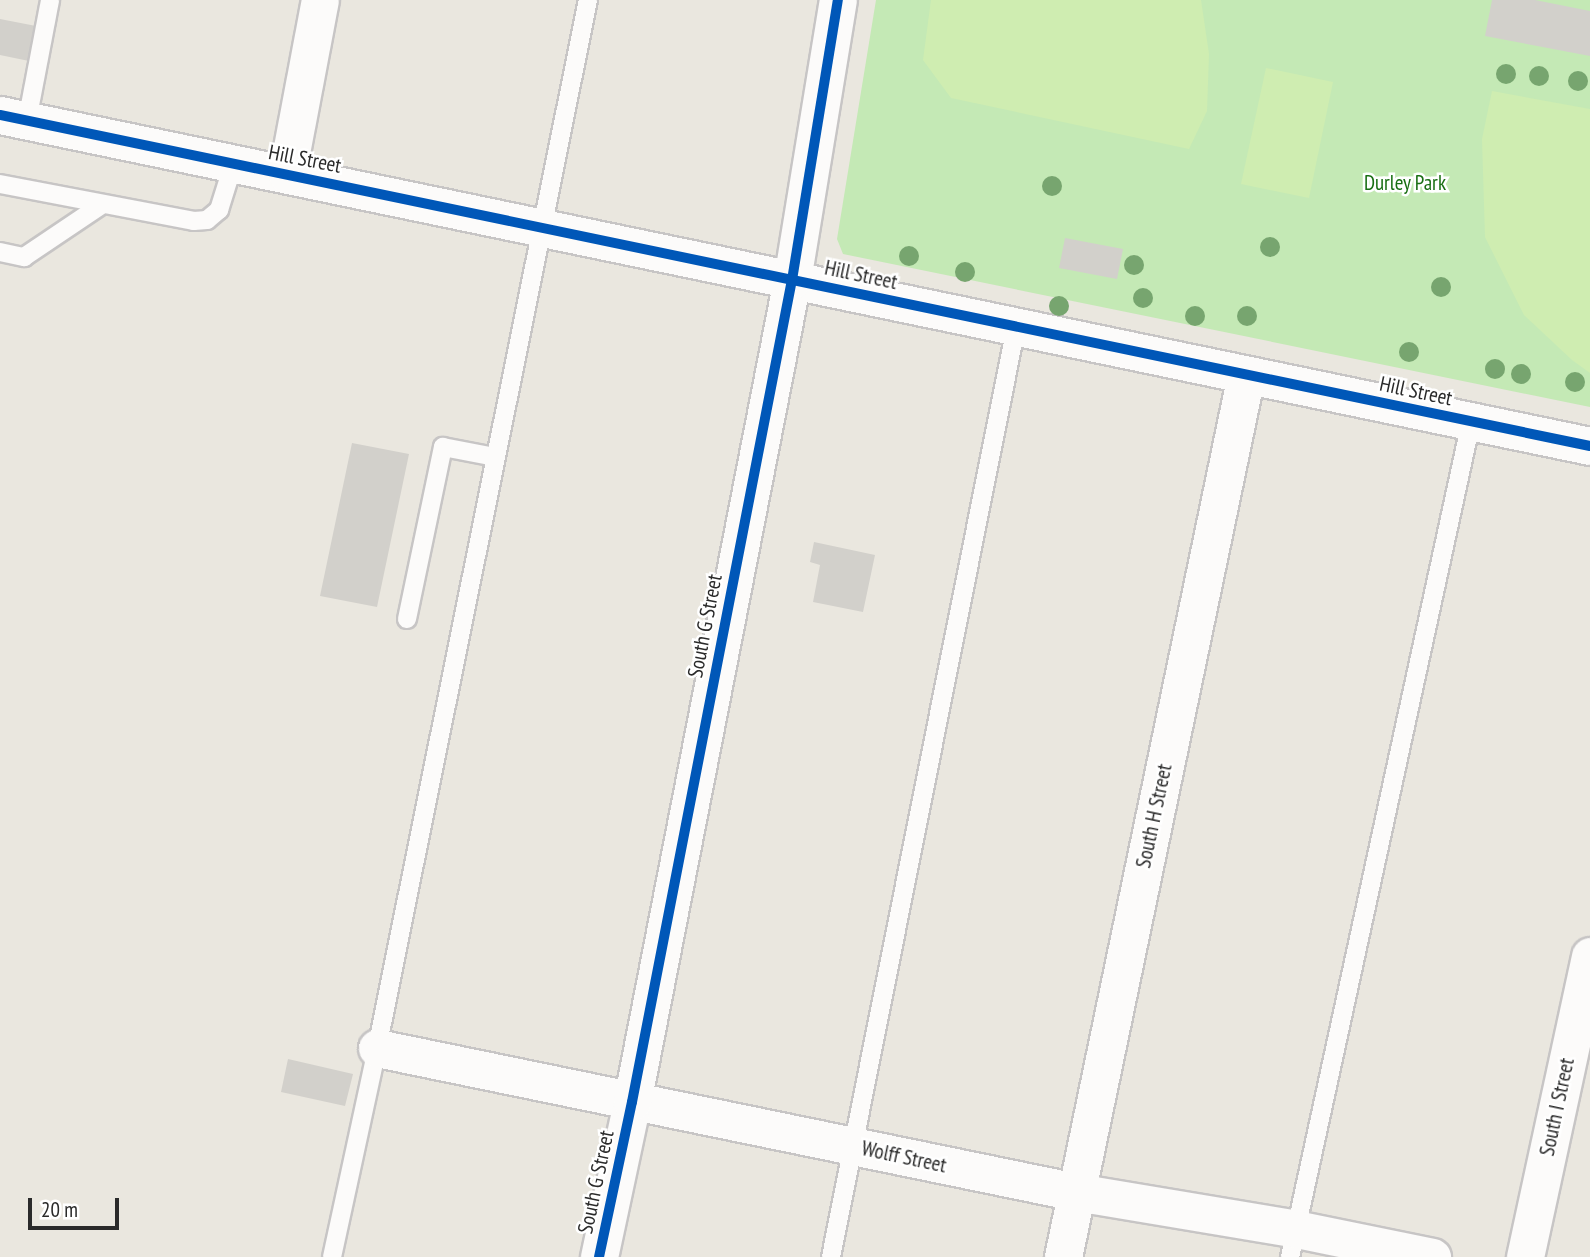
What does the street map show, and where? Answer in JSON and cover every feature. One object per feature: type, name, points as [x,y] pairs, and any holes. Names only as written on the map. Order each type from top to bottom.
[{"type":"street","points":[[287,174],[320,0]]},
{"type":"street","name":"South G Street","points":[[599,1257],[632,1102],[792,280],[838,0]]},
{"type":"street","name":"Hill Street","points":[[14,118],[1590,446]]},
{"type":"street","name":"South H Street","points":[[1063,1257],[1246,374]]},
{"type":"street","name":"South I Street","points":[[1525,1257],[1590,956]]},
{"type":"street","name":"Wolff Street","points":[[377,1048],[1076,1192],[1293,1243],[1432,1257]]},
{"type":"lane","points":[[14,118],[50,0]]},
{"type":"lane","points":[[332,1257],[377,1048],[588,0]]},
{"type":"lane","points":[[0,184],[194,222],[207,219],[219,210],[233,165]]},
{"type":"lane","points":[[0,252],[23,257],[103,204]]},
{"type":"lane","points":[[831,1257],[1016,327]]},
{"type":"lane","points":[[1293,1243],[1471,422]]},
{"type":"lane","points":[[407,619],[443,447],[495,457]]},
{"type":"green space","name":"Durley Park","points":[[876,0],[1590,0],[1590,407],[843,254],[837,239]]},
{"type":"green space","points":[[931,0],[1201,0],[1209,54],[1207,111],[1189,149],[951,98],[923,60]]},
{"type":"green space","points":[[1266,68],[1333,82],[1309,198],[1241,184]]},
{"type":"green space","points":[[1492,91],[1590,109],[1590,373],[1572,360],[1524,315],[1485,237],[1482,139]]},
{"type":"building","points":[[1492,0],[1535,0],[1590,11],[1590,56],[1485,36]]},
{"type":"building","points":[[0,19],[36,26],[29,61],[0,55]]},
{"type":"building","points":[[1065,238],[1123,249],[1117,279],[1059,268]]},
{"type":"building","points":[[352,443],[409,454],[377,607],[320,596]]},
{"type":"building","points":[[814,542],[875,555],[863,612],[813,602],[820,565],[810,562]]},
{"type":"building","points":[[288,1059],[353,1074],[345,1106],[281,1092]]},
{"type":"cycle path","points":[[599,1257],[632,1102],[792,280],[838,0]]},
{"type":"cycle path","points":[[0,115],[1590,446]]}]
